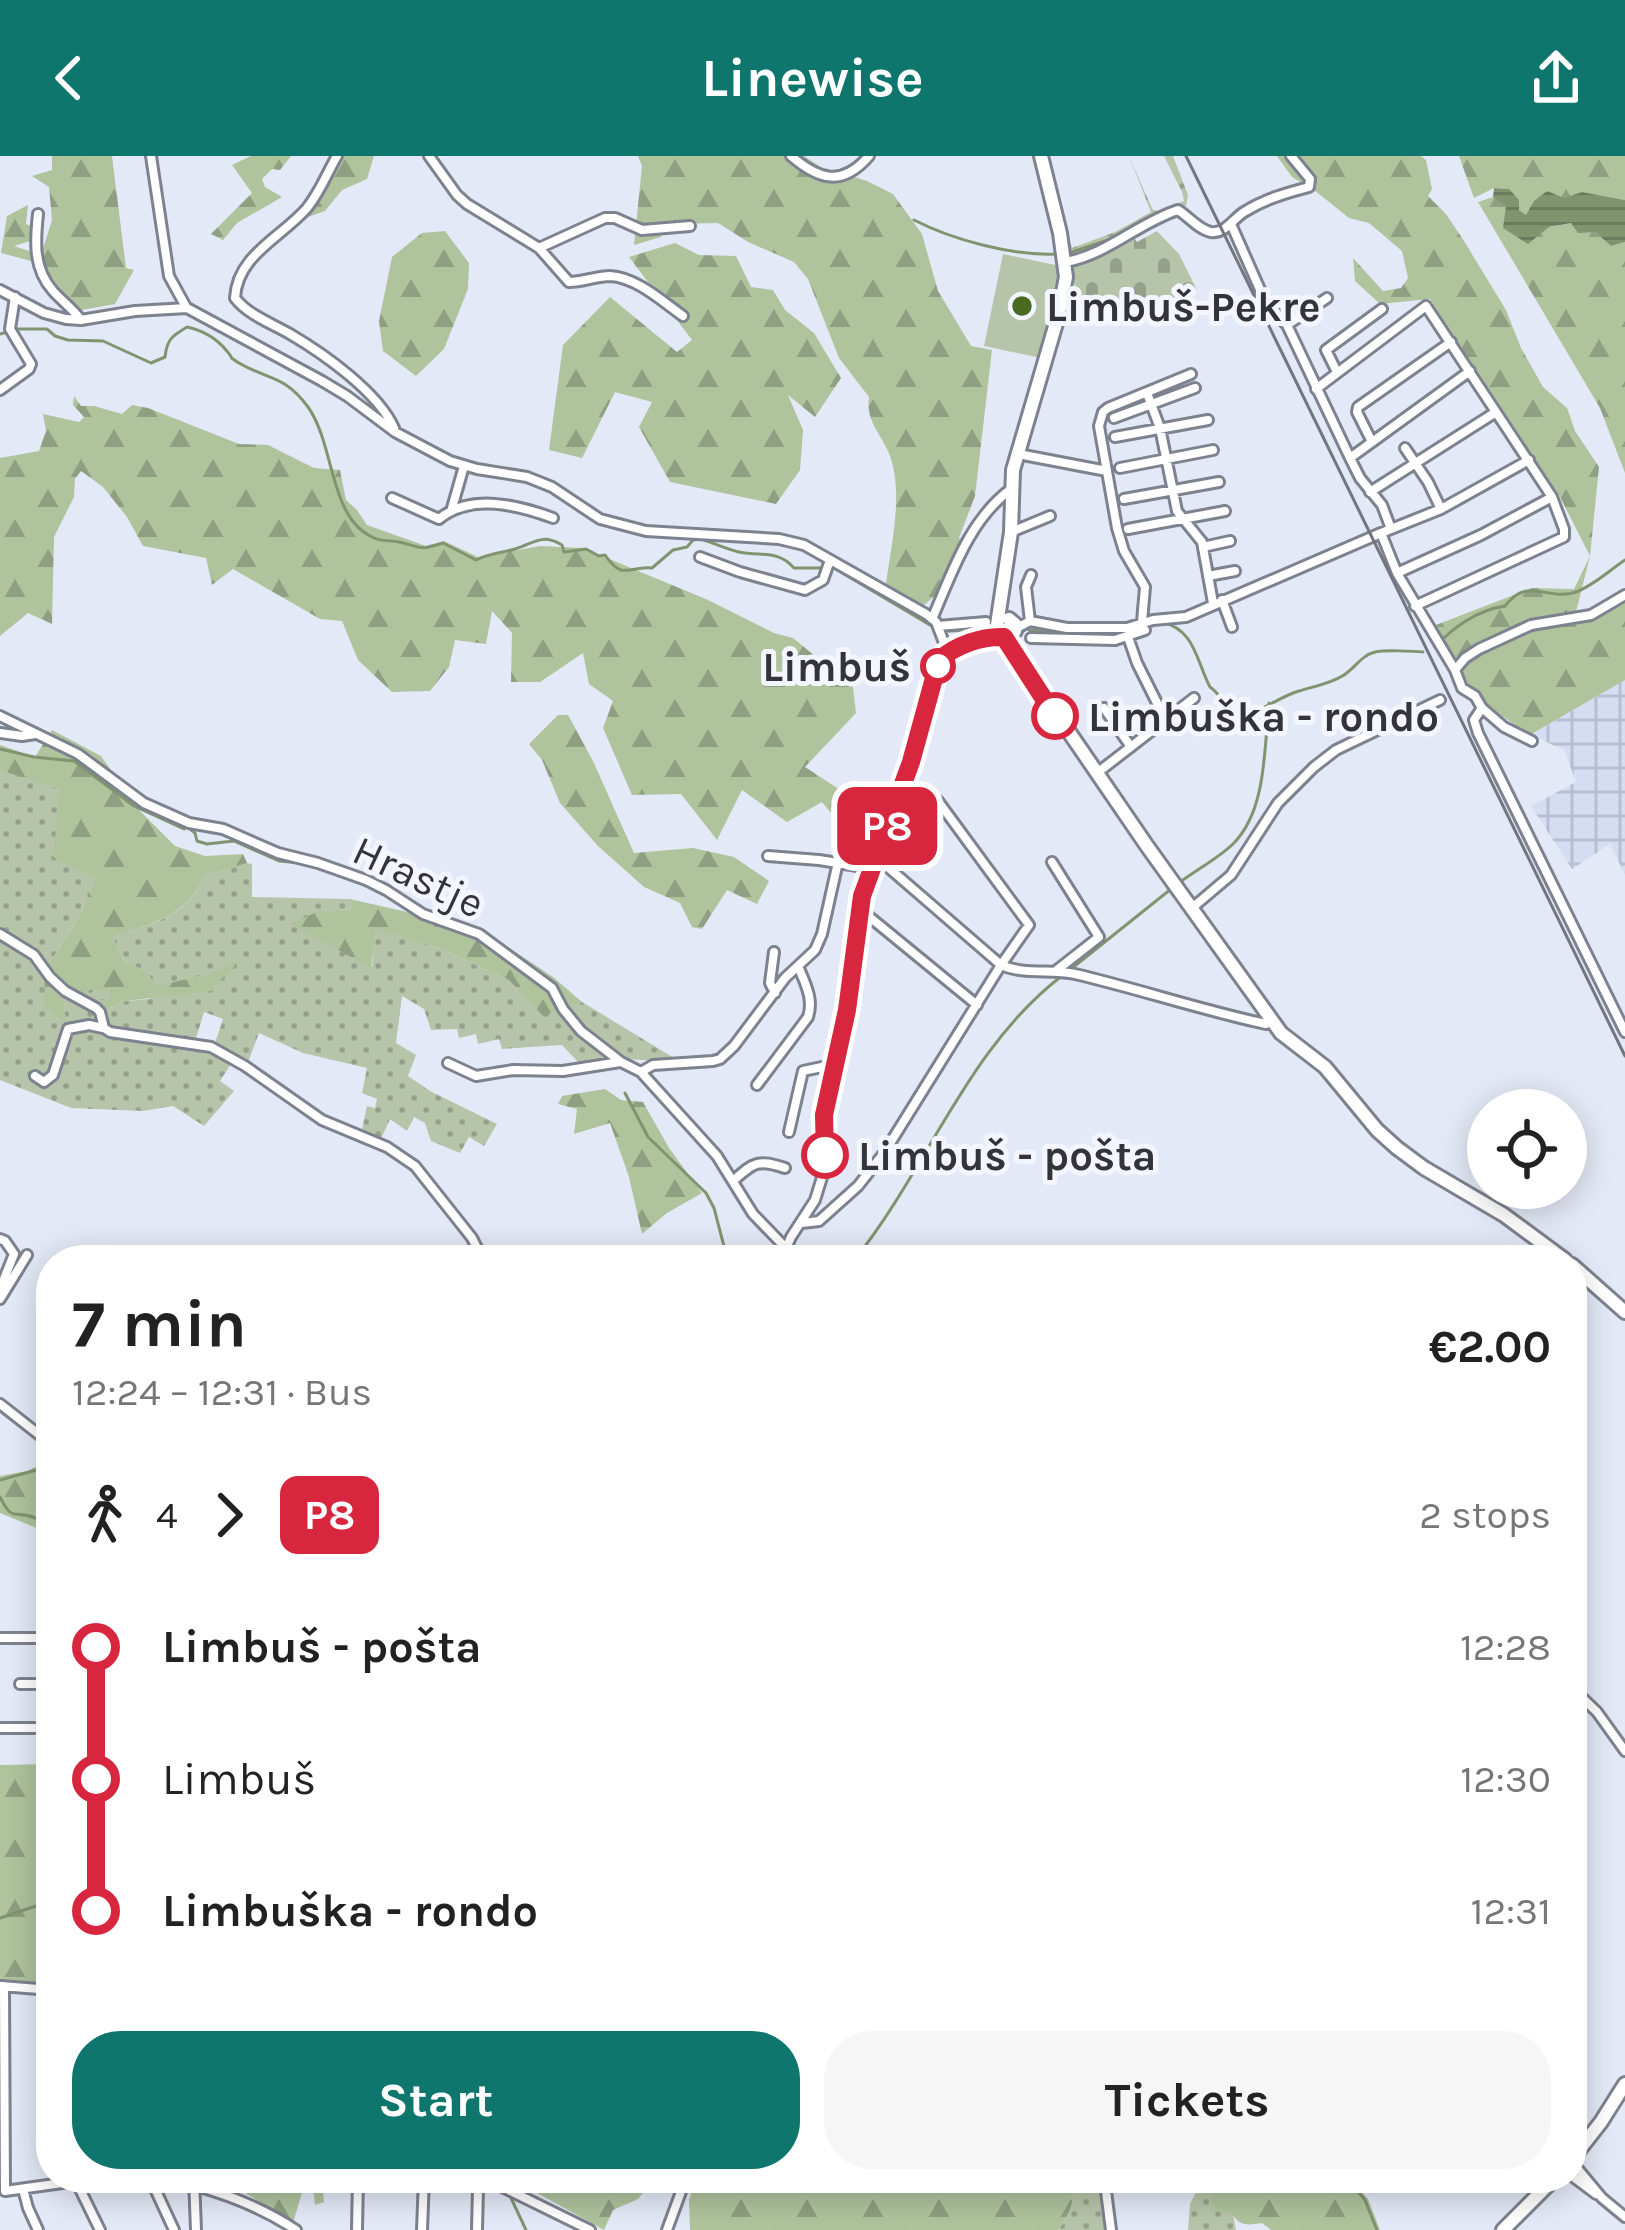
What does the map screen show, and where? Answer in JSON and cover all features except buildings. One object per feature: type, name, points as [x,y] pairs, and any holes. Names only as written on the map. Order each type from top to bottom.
[{"type":"main road","points":[[1041,156],[1066,262],[1064,297],[1011,489],[1004,627],[1056,716],[1272,1022],[1325,1067],[1397,1148],[1545,1245]]},
{"type":"main road","points":[[1587,1279],[1625,1312]]},
{"type":"main road","points":[[1587,2140],[1625,2084]]},
{"type":"main road","points":[[1503,2230],[1540,2193]]},
{"type":"street","points":[[152,156],[169,277],[187,308]]},
{"type":"street","points":[[337,156],[315,197],[254,255],[234,293],[239,304],[361,386],[391,420],[395,432]]},
{"type":"street","points":[[429,156],[466,204],[539,248],[569,282],[609,276],[623,279],[683,316]]},
{"type":"street","points":[[791,156],[817,174],[834,177],[848,175],[869,156]]},
{"type":"street","points":[[1066,262],[1100,251],[1143,224],[1178,210],[1215,232],[1262,202],[1309,187],[1310,179],[1291,156]]},
{"type":"street","points":[[38,214],[39,270],[82,320]]},
{"type":"street","points":[[539,248],[605,218],[642,230],[690,226]]},
{"type":"street","points":[[1231,224],[1270,309],[1287,325],[1350,458],[1382,505],[1397,573],[1462,688],[1504,727],[1532,741]]},
{"type":"street","points":[[0,290],[44,313],[82,320],[187,308],[322,380],[395,432],[464,466],[527,477],[552,487],[600,520],[646,531],[778,539],[804,545],[828,565],[938,625],[1004,627]]},
{"type":"street","points":[[0,390],[31,364],[11,331],[15,297]]},
{"type":"street","points":[[1287,325],[1327,298]]},
{"type":"street","points":[[1316,389],[1426,306],[1552,497],[1564,537],[1415,606]]},
{"type":"street","points":[[1337,372],[1326,350],[1382,309]]},
{"type":"street","points":[[1372,442],[1358,407],[1451,341]]},
{"type":"street","points":[[1350,458],[1470,371]]},
{"type":"street","points":[[1144,626],[1145,587],[1124,550],[1099,426],[1103,412],[1191,374]]},
{"type":"street","points":[[1114,418],[1195,388]]},
{"type":"street","points":[[1148,393],[1177,511],[1203,544]]},
{"type":"street","points":[[1370,492],[1496,412]]},
{"type":"street","points":[[1115,437],[1208,420]]},
{"type":"street","points":[[1406,448],[1441,509]]},
{"type":"street","points":[[1120,468],[1213,450]]},
{"type":"street","points":[[1018,454],[1107,471]]},
{"type":"street","points":[[1031,638],[1088,634],[1186,617],[1441,509],[1529,460]]},
{"type":"street","points":[[392,498],[439,519],[452,508],[464,466]]},
{"type":"street","points":[[1124,499],[1220,482]]},
{"type":"street","points":[[948,653],[938,625],[974,530],[1011,489]]},
{"type":"street","points":[[1397,573],[1552,497]]},
{"type":"street","points":[[452,508],[521,506],[553,518]]},
{"type":"street","points":[[1128,529],[1225,512]]},
{"type":"street","points":[[1011,532],[1050,516]]},
{"type":"street","points":[[1198,516],[1208,576],[1232,627]]},
{"type":"street","points":[[1203,544],[1231,542]]},
{"type":"street","points":[[700,556],[805,590],[823,580],[828,565]]},
{"type":"street","points":[[1208,576],[1235,571]]},
{"type":"street","points":[[1030,621],[1027,587],[1031,575]]},
{"type":"street","points":[[1455,670],[1465,658],[1531,625],[1591,615],[1625,595]]},
{"type":"street","points":[[786,1245],[815,1200],[824,1174],[824,1115],[860,909],[932,694],[939,660],[1004,627],[1030,621],[1128,637],[1144,626]]},
{"type":"street","points":[[1128,637],[1165,719]]},
{"type":"street","points":[[1097,772],[1194,698]]},
{"type":"street","points":[[1191,909],[1231,875],[1278,803],[1314,766],[1362,736],[1440,700]]},
{"type":"street","points":[[1104,708],[1131,747]]},
{"type":"street","points":[[1482,708],[1474,720],[1478,733],[1625,1032]]},
{"type":"street","name":"Hrastje","points":[[0,716],[78,754],[143,803],[189,823],[223,829],[278,854],[365,880],[423,914],[479,934],[552,988],[581,1031],[641,1072]]},
{"type":"street","points":[[0,733],[36,734]]},
{"type":"street","points":[[801,1223],[819,1221],[858,1186],[884,1153],[1029,925],[938,801],[903,784]]},
{"type":"street","points":[[783,1245],[753,1214],[717,1156],[641,1072],[652,1065],[720,1059],[734,1046],[815,950],[838,862],[856,820]]},
{"type":"street","points":[[769,856],[870,868]]},
{"type":"street","points":[[875,856],[1010,969],[1063,972],[1200,1009],[1272,1022]]},
{"type":"street","points":[[1052,862],[1099,937],[1063,972]]},
{"type":"street","points":[[860,909],[977,1005]]},
{"type":"street","points":[[0,934],[34,955],[65,992],[96,1008],[104,1028]]},
{"type":"street","points":[[774,952],[770,983],[775,993]]},
{"type":"street","points":[[757,1085],[808,1017],[812,1000],[798,966]]},
{"type":"street","points":[[35,1076],[44,1082],[52,1075],[68,1029],[89,1025],[211,1047],[322,1120],[388,1147],[415,1166],[476,1245]]},
{"type":"street","points":[[448,1063],[476,1076],[514,1070],[563,1072],[621,1062]]},
{"type":"street","points":[[789,1132],[802,1071],[836,1064]]},
{"type":"street","points":[[733,1180],[756,1162],[785,1168]]},
{"type":"street","points":[[0,1239],[14,1254],[3,1268],[0,1289]]},
{"type":"street","points":[[0,1299],[26,1256]]},
{"type":"street","points":[[0,1404],[36,1432]]},
{"type":"street","points":[[0,1638],[36,1638]]},
{"type":"street","points":[[20,1684],[36,1684]]},
{"type":"street","points":[[1587,1702],[1625,1751]]},
{"type":"street","points":[[0,1728],[36,1728]]},
{"type":"street","points":[[36,1989],[2,1986],[2,2191],[36,2185]]},
{"type":"street","points":[[1587,2178],[1625,2216]]},
{"type":"street","points":[[1587,2185],[1599,2193]]},
{"type":"street","points":[[23,2189],[38,2230]]},
{"type":"street","points":[[82,2193],[100,2230]]},
{"type":"street","points":[[157,2193],[175,2230]]},
{"type":"street","points":[[194,2193],[196,2230]]},
{"type":"street","points":[[222,2193],[296,2230]]},
{"type":"street","points":[[357,2230],[358,2193]]},
{"type":"street","points":[[422,2230],[423,2193]]},
{"type":"street","points":[[478,2193],[478,2230]]},
{"type":"street","points":[[510,2193],[570,2226],[590,2230]]},
{"type":"street","points":[[667,2230],[681,2193]]},
{"type":"street","points":[[1106,2193],[1111,2230]]},
{"type":"shaded area","points":[[1494,188],[1509,189],[1526,215],[1547,191],[1564,198],[1582,192],[1625,200],[1625,242],[1611,246],[1595,232],[1578,233],[1571,223],[1549,227],[1528,244],[1503,228],[1506,206],[1493,197]]},
{"type":"shaded area","points":[[1625,680],[1625,875],[1610,844],[1572,869],[1531,806],[1576,782],[1564,750],[1531,735]]},
{"type":"green space","points":[[52,156],[112,156],[126,268],[134,270],[115,304],[76,311],[42,264],[1,253],[7,216],[28,205],[30,241],[14,246],[41,255],[52,220],[49,187],[32,176],[52,170]]},
{"type":"green space","points":[[251,156],[291,156],[280,170],[272,169],[262,179],[265,187],[282,197],[237,223],[223,240],[211,234],[252,193],[232,165]]},
{"type":"green space","points":[[342,156],[374,156],[367,179],[342,190],[325,211],[305,218]]},
{"type":"green space","points":[[638,156],[804,156],[833,175],[867,181],[893,194],[922,234],[938,291],[971,346],[992,350],[975,496],[959,538],[963,546],[945,587],[924,605],[886,584],[896,505],[891,459],[872,422],[869,397],[839,358],[808,279],[794,262],[718,223],[666,224],[661,237],[634,245],[642,166]]},
{"type":"green space","points":[[1129,156],[1153,210],[1158,211],[1184,201],[1164,156],[1173,156],[1188,195],[1186,206],[1071,256],[1054,187],[1072,248],[1115,232],[1151,212]]},
{"type":"green space","points":[[1277,156],[1421,156],[1426,160],[1432,189],[1428,196],[1464,241],[1506,310],[1543,387],[1567,408],[1575,431],[1599,467],[1590,556],[1559,495],[1430,299],[1380,304],[1355,281],[1353,258],[1383,291],[1401,288],[1408,278],[1402,251],[1369,223],[1349,218],[1292,177]]},
{"type":"green space","points":[[1459,156],[1625,156],[1625,200],[1582,192],[1526,215],[1508,189],[1494,188],[1474,198]]},
{"type":"green space","points":[[1493,197],[1549,227],[1571,223],[1595,232],[1611,246],[1625,242],[1625,473],[1600,408],[1478,202]]},
{"type":"green space","points":[[445,231],[469,263],[468,289],[444,349],[416,376],[383,351],[379,321],[392,257],[422,233]]},
{"type":"green space","points":[[1157,231],[1179,254],[1197,290],[1142,309],[1077,314],[1075,266],[1133,236],[1137,242]]},
{"type":"green space","points":[[675,243],[699,255],[736,256],[751,287],[773,290],[785,310],[814,333],[841,378],[815,417],[788,395],[803,430],[800,470],[776,504],[670,482],[639,427],[652,402],[615,392],[582,458],[549,450],[563,345],[610,297],[677,352],[692,340],[629,257]]},
{"type":"green space","name":"Limbuš-Pekre","points":[[1003,254],[1060,266],[1041,358],[984,346]]},
{"type":"green space","points":[[74,396],[81,406],[122,414],[132,405],[148,408],[239,444],[268,445],[314,468],[340,470],[346,500],[367,525],[426,546],[444,541],[478,557],[540,546],[583,548],[793,638],[853,687],[856,713],[805,767],[845,793],[831,813],[822,802],[787,822],[742,790],[717,840],[681,794],[632,795],[603,728],[613,701],[589,684],[583,653],[540,682],[511,682],[512,633],[492,611],[486,644],[455,640],[449,667],[430,691],[392,692],[358,660],[342,621],[320,619],[233,569],[212,585],[206,558],[143,546],[103,487],[81,471],[54,537],[52,624],[28,613],[0,636],[0,458],[39,451],[46,431],[43,414],[79,422],[84,417],[73,405]]},
{"type":"green space","points":[[1590,556],[1575,616],[1523,623],[1454,658],[1436,625],[1532,588],[1574,589]]},
{"type":"green space","points":[[1625,597],[1625,680],[1530,735],[1463,681],[1462,667],[1488,647],[1529,631],[1584,620]]},
{"type":"green space","points":[[558,715],[568,715],[634,853],[693,848],[734,857],[769,881],[757,904],[727,890],[702,929],[692,927],[680,903],[644,887],[598,846],[560,803],[542,760],[529,744]]},
{"type":"green space","points":[[52,730],[101,756],[140,811],[175,846],[205,856],[243,854],[247,863],[205,876],[178,910],[113,937],[125,962],[144,970],[158,986],[237,962],[212,991],[125,1001],[106,1010],[98,1008],[99,1000],[109,1000],[112,990],[89,990],[85,998],[63,995],[66,1023],[44,1008],[45,970],[79,917],[95,878],[53,857],[60,790],[0,770],[0,745],[35,757]]},
{"type":"green space","points":[[0,770],[61,790],[95,878],[79,917],[45,970],[66,1021],[62,995],[85,997],[89,990],[113,990],[106,1010],[125,1001],[149,999],[211,973],[158,987],[144,970],[125,962],[113,937],[178,910],[205,876],[247,863],[252,864],[252,897],[350,899],[354,909],[319,911],[372,967],[375,928],[439,948],[509,980],[543,1015],[582,1002],[679,1061],[620,1059],[581,1065],[562,1045],[502,1049],[499,1039],[478,1044],[476,1034],[459,1038],[457,1029],[431,1030],[424,1009],[402,996],[396,1043],[416,1055],[408,1076],[497,1124],[484,1146],[469,1137],[460,1153],[431,1141],[425,1123],[414,1117],[407,1131],[390,1119],[380,1141],[361,1134],[367,1106],[375,1108],[377,1099],[362,1093],[367,1068],[303,1053],[259,1033],[247,1065],[214,1046],[223,1019],[204,1012],[194,1045],[233,1061],[220,1081],[234,1091],[204,1126],[173,1106],[143,1111],[71,1108],[0,1080]]},
{"type":"green space","points":[[350,899],[481,929],[582,1002],[543,1016],[509,980],[439,948],[376,929],[371,968],[290,924],[319,911],[353,909]]},
{"type":"green space","points":[[605,1089],[621,1100],[643,1102],[702,1193],[642,1234],[610,1123],[574,1134],[577,1109],[558,1104],[562,1096]]},
{"type":"green space","points":[[36,1466],[36,1528],[0,1513],[0,1476]]},
{"type":"green space","points":[[36,1764],[36,1986],[0,1984],[0,1765]]},
{"type":"green space","points":[[246,2193],[302,2193],[293,2223]]},
{"type":"green space","points":[[314,2193],[323,2193],[324,2202],[315,2205]]},
{"type":"green space","points":[[537,2193],[643,2193],[613,2210],[604,2230]]},
{"type":"green space","points":[[691,2193],[1073,2193],[1058,2230],[690,2230]]},
{"type":"green space","points":[[1073,2193],[1104,2193],[1109,2230],[1058,2230]]},
{"type":"green space","points":[[1196,2193],[1227,2193],[1227,2212],[1233,2214],[1236,2230],[1188,2230]]},
{"type":"green space","points":[[1363,2193],[1380,2230],[1271,2230],[1262,2223],[1242,2223],[1232,2214],[1217,2212],[1211,2205],[1213,2194]]},
{"type":"waterway","points":[[1072,252],[1108,240],[1160,212]]},
{"type":"waterway","points":[[914,220],[984,245],[1056,254]]},
{"type":"waterway","points":[[0,334],[47,329],[68,340],[103,341],[151,363],[165,357],[171,339],[187,327],[208,335],[233,359],[284,383],[300,397],[317,423],[348,514],[379,540],[421,548],[443,543],[476,560],[549,540],[562,545],[564,552],[586,549],[605,555],[616,568],[626,570],[652,568],[673,550],[701,539],[739,552],[775,556],[794,568],[834,568],[930,625],[948,631],[980,630]]},
{"type":"waterway","points":[[1435,647],[1467,620],[1505,606],[1522,592],[1576,592],[1625,560]]},
{"type":"waterway","points":[[1161,622],[1188,639],[1210,687],[1237,718],[1339,678],[1370,654],[1423,652]]},
{"type":"waterway","points":[[1029,630],[1123,634]]},
{"type":"waterway","points":[[1179,883],[1228,848],[1245,829],[1262,777],[1269,703]]},
{"type":"waterway","points":[[0,749],[74,761],[134,806],[184,829]]},
{"type":"waterway","points":[[190,829],[197,841],[234,841],[279,861],[301,863]]},
{"type":"waterway","points":[[316,867],[341,875]]},
{"type":"waterway","points":[[1071,969],[1171,889]]},
{"type":"waterway","points":[[865,1245],[975,1072],[1030,1004],[1063,975]]},
{"type":"waterway","points":[[566,1019],[608,1056]]},
{"type":"waterway","points":[[625,1093],[648,1137],[706,1193],[724,1245]]},
{"type":"waterway","points":[[0,1480],[36,1470]]},
{"type":"waterway","points":[[0,1497],[12,1513],[36,1520]]},
{"type":"waterway","points":[[0,1918],[36,1906]]},
{"type":"waterway","points":[[1359,2193],[1377,2230]]},
{"type":"waterway","points":[[511,2198],[526,2230]]},
{"type":"railway","points":[[1186,156],[1625,1056]]},
{"type":"bus line","name":"P8","points":[[825,1155],[824,1115],[847,1010],[862,896],[911,762],[939,660],[973,642],[1004,637],[1055,716]]},
{"type":"place","name":"Limbuš-Pekre","points":[[1022,306]]},
{"type":"place","name":"Limbuš","points":[[938,666]]},
{"type":"place","name":"Limbuška - rondo","points":[[1055,716]]},
{"type":"place","name":"Limbuš - pošta","points":[[825,1155]]}]
